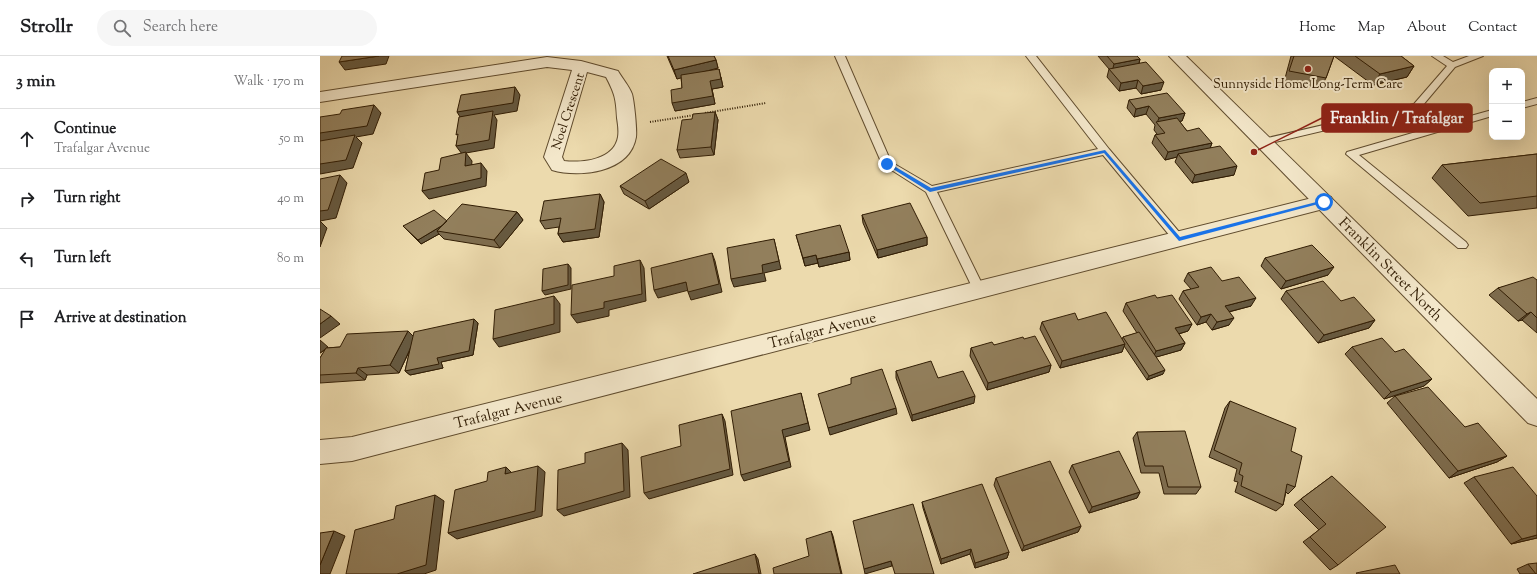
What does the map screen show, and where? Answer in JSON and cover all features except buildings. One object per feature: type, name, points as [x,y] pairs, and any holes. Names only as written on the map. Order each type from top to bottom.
[{"type":"street","name":"Franklin Street North","points":[[1177,56],[1537,415]]},
{"type":"street","name":"Noel Crescent","points":[[320,97],[547,62],[581,66],[612,74],[624,95],[627,137],[620,152],[607,161],[591,167],[574,168],[558,166],[552,156],[581,66]]},
{"type":"street","name":"Trafalgar Avenue","points":[[320,452],[352,449],[1324,202]]},
{"type":"lane","points":[[840,56],[887,164],[930,190],[979,290]]},
{"type":"lane","points":[[1031,56],[1105,151],[1179,239]]},
{"type":"lane","points":[[1437,56],[1452,66]]},
{"type":"lane","points":[[1263,142],[1418,106],[1452,66],[1478,56]]},
{"type":"lane","points":[[1525,104],[1537,101]]},
{"type":"lane","points":[[1418,106],[1447,125]]},
{"type":"lane","points":[[1462,245],[1351,154],[1489,114]]},
{"type":"lane","points":[[930,190],[1105,151]]},
{"type":"path","points":[[704,113],[766,103]]},
{"type":"path","points":[[650,122],[696,114]]},
{"type":"place","name":"Sunnyside Home Long-Term Care","points":[[1308,69]]},
{"type":"place","name":"Franklin / Trafalgar","points":[[1254,152]]},
{"type":"route","points":[[887,164],[930,190],[1105,151],[1179,239],[1324,202]]}]
